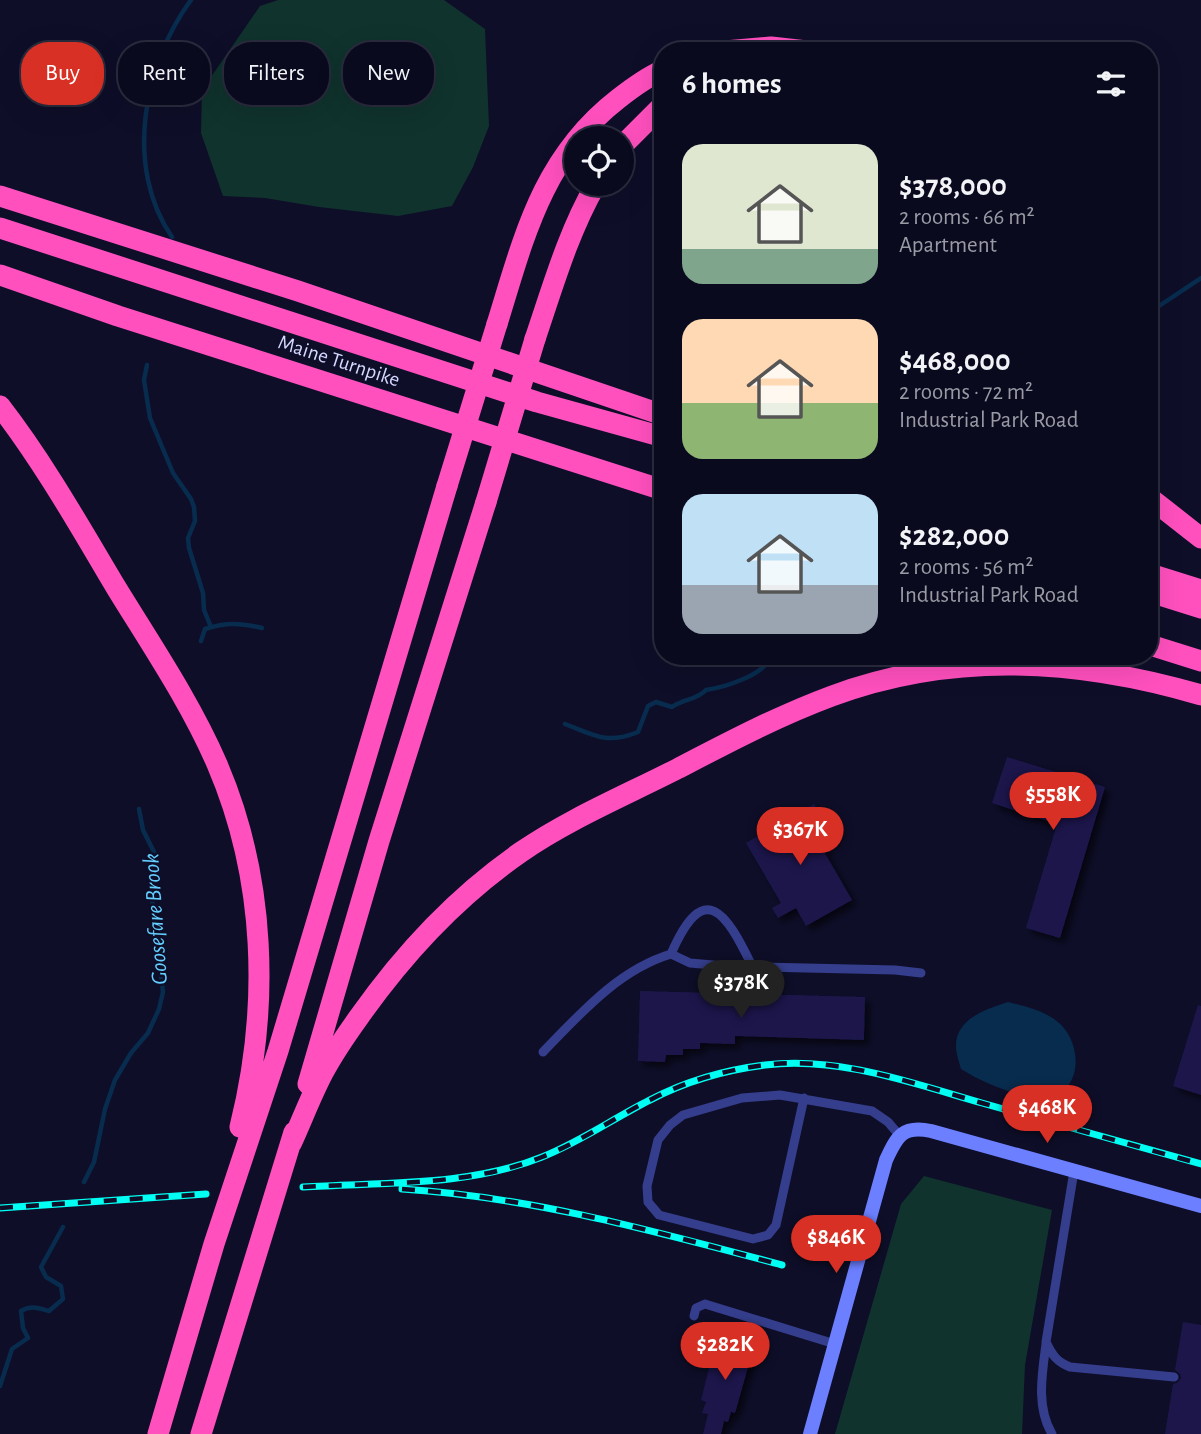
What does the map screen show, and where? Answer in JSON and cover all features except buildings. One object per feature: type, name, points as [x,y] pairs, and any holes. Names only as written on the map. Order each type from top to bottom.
[{"type":"highway","points":[[158,1434],[214,1244],[282,1038],[447,485],[528,225],[543,189],[561,158],[586,127],[631,89],[654,75]]},
{"type":"highway","points":[[634,134],[654,114]]},
{"type":"highway","points":[[201,1434],[291,1144],[379,841],[535,339],[577,220],[590,196]]},
{"type":"highway","points":[[10,200],[179,253],[654,412]]},
{"type":"highway","name":"Maine Turnpike","points":[[0,228],[537,402],[654,435]]},
{"type":"highway","name":"Maine Turnpike","points":[[0,275],[118,316],[654,487]]},
{"type":"highway","points":[[0,406],[30,447],[191,711],[217,765],[239,830],[252,887],[258,942],[257,1029],[243,1114],[214,1244]]},
{"type":"highway","points":[[1158,504],[1201,538]]},
{"type":"highway","points":[[1158,577],[1201,590]]},
{"type":"highway","points":[[1158,595],[1201,608]]},
{"type":"highway","points":[[1158,648],[1201,661]]},
{"type":"highway","points":[[291,1144],[324,1071],[383,983],[448,911],[499,869],[547,836],[717,748],[833,696],[898,677],[959,667],[996,665]]},
{"type":"highway","points":[[1030,665],[1077,668],[1161,683],[1201,695]]},
{"type":"street","points":[[810,1434],[886,1160],[900,1136],[911,1129],[931,1131],[1201,1206]]},
{"type":"lane","points":[[671,954],[691,916],[704,909],[715,911],[725,920],[739,939],[752,966]]},
{"type":"lane","points":[[543,1052],[590,1003],[612,986],[654,959],[671,954],[690,963],[921,973]]},
{"type":"lane","points":[[804,1098],[776,1225],[768,1235],[753,1240],[659,1215],[648,1202],[647,1186],[658,1140],[670,1125],[683,1115],[742,1098],[780,1094],[804,1098],[872,1111],[900,1136]]},
{"type":"lane","points":[[1052,1434],[1042,1410],[1042,1378],[1046,1342],[1062,1266],[1074,1171]]},
{"type":"lane","points":[[694,1316],[696,1308],[705,1304],[835,1344]]},
{"type":"lane","points":[[1046,1342],[1052,1356],[1059,1363],[1070,1367],[1174,1377]]},
{"type":"green space","points":[[278,0],[444,0],[485,29],[489,126],[473,167],[452,206],[398,216],[265,198],[223,196],[201,133],[202,105],[210,105],[210,78],[224,58],[224,105],[329,105],[329,42],[235,42],[260,6]]},
{"type":"green space","points":[[924,1176],[1052,1210],[1025,1365],[1022,1434],[835,1434],[901,1204]]},
{"type":"water","points":[[1008,1002],[1045,1014],[1058,1022],[1068,1034],[1075,1051],[1075,1069],[1068,1085],[1060,1093],[1042,1101],[1010,1092],[961,1069],[956,1046],[961,1028],[974,1016]]},
{"type":"waterway","points":[[172,237],[157,210],[148,180],[144,149],[146,117],[151,85],[161,55],[174,26],[191,0]]},
{"type":"waterway","name":"Goosefare Brook","points":[[1158,307],[1201,278]]},
{"type":"waterway","points":[[147,365],[144,380],[150,418],[173,473],[194,507],[195,521],[188,538],[189,548],[203,593],[204,610],[211,627]]},
{"type":"waterway","name":"Goosefare Brook","points":[[201,641],[205,629],[220,625],[240,624],[262,628]]},
{"type":"waterway","name":"Goosefare Brook","points":[[565,724],[600,737],[627,736],[638,732],[648,706],[656,702],[672,707],[706,690],[743,679],[765,665]]},
{"type":"waterway","name":"Goosefare Brook","points":[[84,1182],[94,1162],[105,1109],[115,1080],[131,1053],[148,1033],[163,992],[152,898],[156,856],[143,830],[139,809]]},
{"type":"waterway","name":"Goosefare Brook","points":[[0,1386],[12,1349],[28,1338],[23,1328],[21,1311],[31,1308],[49,1311],[63,1299],[61,1286],[46,1277],[41,1267],[63,1227]]},
{"type":"railway","points":[[303,1187],[424,1181],[484,1174],[514,1167],[556,1151],[650,1100],[692,1082],[750,1067],[793,1063],[820,1064],[875,1073],[1201,1164]]},
{"type":"railway","points":[[402,1189],[451,1193],[546,1208],[782,1265]]},
{"type":"railway","points":[[0,1208],[206,1194]]}]
